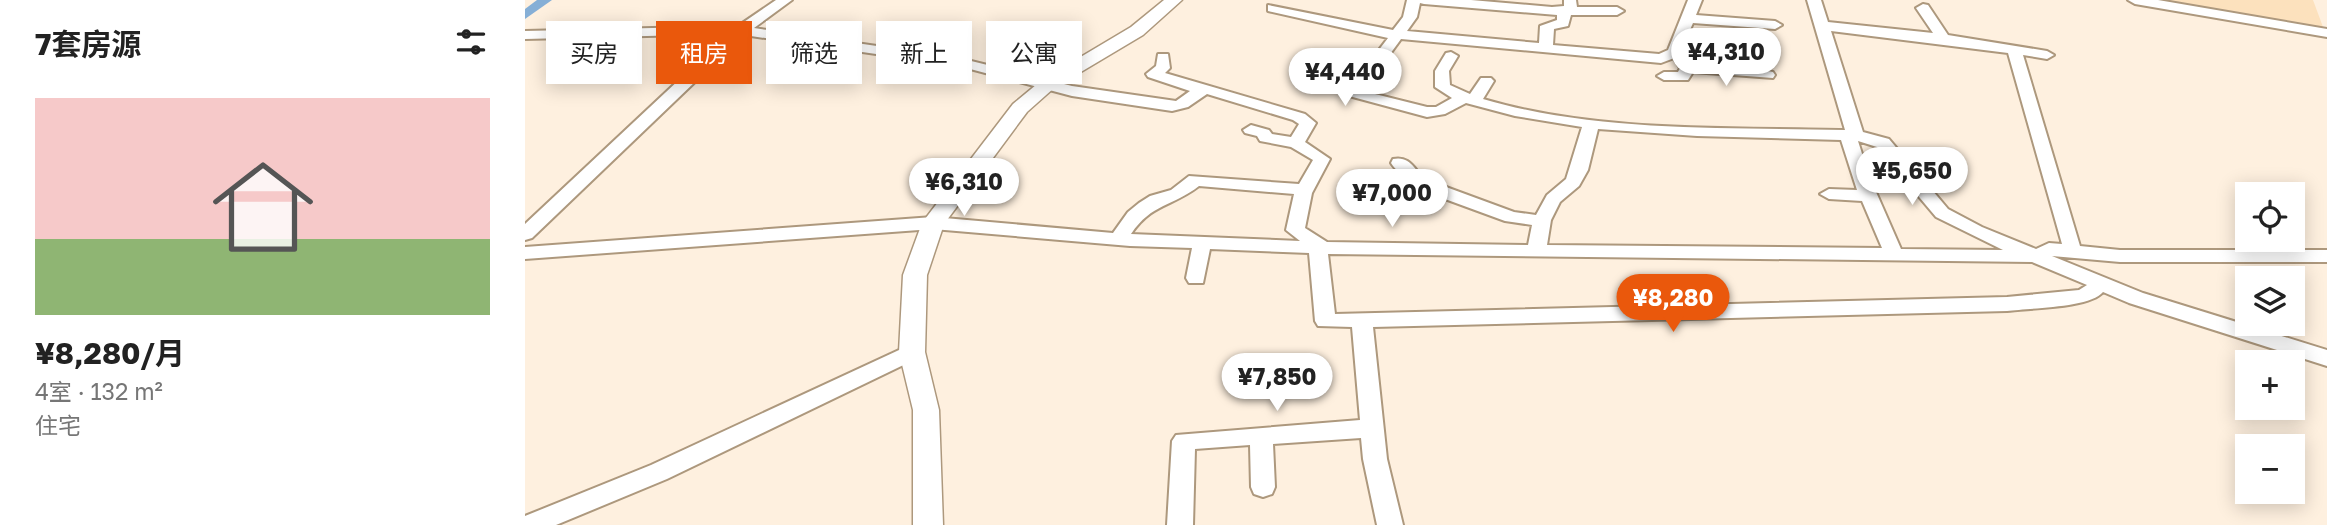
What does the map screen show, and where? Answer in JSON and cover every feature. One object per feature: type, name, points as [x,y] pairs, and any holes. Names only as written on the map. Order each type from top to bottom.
[{"type":"street","points":[[752,23],[786,0]]},
{"type":"street","points":[[1082,64],[1137,31],[1174,0]]},
{"type":"street","points":[[1414,0],[1410,17],[1354,93],[1427,111],[1439,111],[1469,100],[1486,81]]},
{"type":"street","points":[[1424,0],[1552,10],[1570,4],[1617,11]]},
{"type":"street","points":[[1273,8],[1328,23],[1398,35],[1661,59],[1672,54],[1695,0]]},
{"type":"street","points":[[1814,0],[1869,196],[1894,255]]},
{"type":"street","points":[[2135,0],[2327,33]]},
{"type":"street","points":[[1546,49],[1547,26],[1563,23],[1565,10],[1570,4]]},
{"type":"street","points":[[1923,8],[1944,40]]},
{"type":"street","points":[[1689,19],[1775,25]]},
{"type":"street","points":[[1822,26],[2047,55]]},
{"type":"street","points":[[525,35],[656,32]]},
{"type":"street","points":[[752,32],[959,62],[986,69]]},
{"type":"street","points":[[2014,49],[2037,134],[2072,242],[2070,250]]},
{"type":"street","points":[[1672,54],[1687,67],[1768,75]]},
{"type":"street","points":[[1451,56],[1442,71],[1443,87],[1469,100],[1492,107],[1591,125],[1690,132],[1852,134],[1882,143],[1942,213],[1975,230],[2099,283],[2203,320],[2327,358]]},
{"type":"street","points":[[1163,57],[1163,68],[1153,74],[1304,120],[1308,123],[1296,143]]},
{"type":"street","points":[[1664,76],[1683,77],[1687,67]]},
{"type":"street","points":[[525,234],[684,84]]},
{"type":"street","points":[[928,525],[926,410],[912,352],[915,275],[933,223],[1020,108],[1048,84],[1072,91],[1172,106],[1184,111],[1202,90]]},
{"type":"street","points":[[1537,251],[1541,221],[1553,199],[1573,183],[1591,125]]},
{"type":"street","points":[[1251,130],[1263,133],[1266,138],[1296,143],[1322,159],[1305,190],[1295,230],[1318,243],[1325,321],[2039,302],[2082,296],[2092,292],[2099,283]]},
{"type":"street","points":[[1399,163],[1412,172],[1414,180],[1421,184],[1511,217],[1541,221]]},
{"type":"street","points":[[1118,239],[1134,216],[1145,207],[1156,200],[1184,191],[1190,182],[1195,180],[1305,190]]},
{"type":"street","points":[[1829,194],[1869,196]]},
{"type":"street","points":[[525,253],[933,223],[1118,239],[1318,247],[2039,256],[2049,249],[2120,256],[2327,256]]},
{"type":"street","points":[[1196,278],[1202,243]]},
{"type":"street","points":[[1362,320],[1375,459],[1390,525]]},
{"type":"street","points":[[529,525],[659,472],[912,352]]},
{"type":"street","points":[[1180,525],[1184,441],[1372,428]]},
{"type":"street","points":[[1261,436],[1263,487]]},
{"type":"shaded area","points":[[2162,0],[2313,0],[2323,27]]},
{"type":"waterway","points":[[525,15],[545,0]]}]
